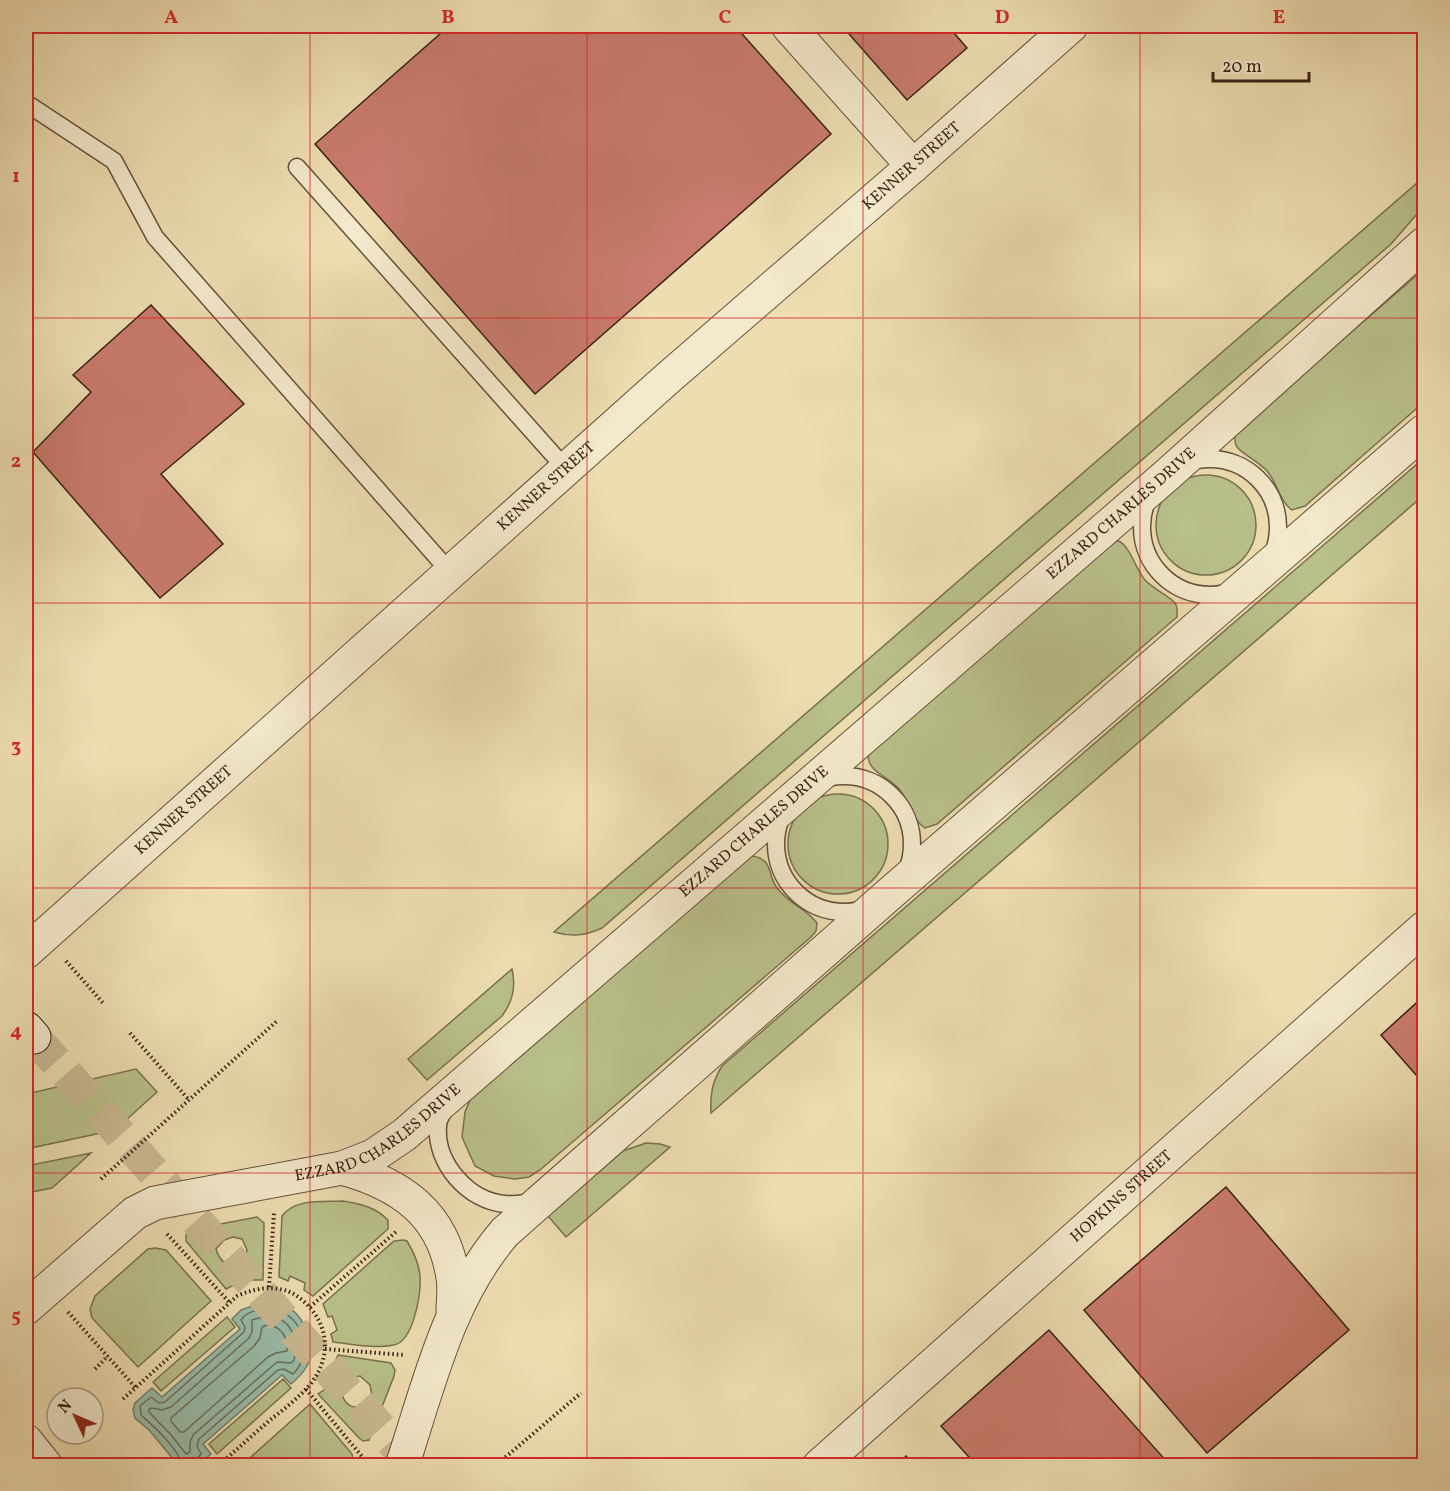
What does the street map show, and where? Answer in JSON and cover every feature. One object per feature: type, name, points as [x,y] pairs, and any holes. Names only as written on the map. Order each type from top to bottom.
[{"type":"street","points":[[788,26],[913,166]]},
{"type":"street","name":"KENNER STREET","points":[[34,944],[566,469],[1071,26]]},
{"type":"street","name":"EZZARD CHARLES DRIVE","points":[[26,1308],[135,1213],[155,1203],[342,1168],[381,1151],[404,1135],[1167,475],[1425,244]]},
{"type":"street","points":[[402,1466],[453,1312],[486,1254],[505,1232],[894,890],[1425,431]]},
{"type":"street","name":"HOPKINS STREET","points":[[819,1466],[1425,928]]},
{"type":"street","points":[[342,1168],[396,1188],[427,1215],[449,1259],[454,1280],[453,1312]]},
{"type":"street","points":[[26,1441],[46,1466]]},
{"type":"lane","points":[[26,103],[114,161],[155,237],[450,572]]},
{"type":"lane","points":[[297,167],[566,469]]},
{"type":"lane","points":[[1220,460],[1241,466],[1259,479],[1270,494],[1278,516],[1278,536],[1273,554],[1259,574],[1245,586],[1228,593],[1209,596],[1192,593],[1176,586],[1161,574],[1147,552],[1142,530],[1145,508],[1155,489],[1167,475],[1197,461],[1220,460]]},
{"type":"lane","points":[[849,776],[870,781],[889,792],[901,807],[910,829],[912,850],[907,870],[894,890],[877,903],[858,910],[838,912],[821,908],[805,900],[791,887],[779,865],[776,844],[779,824],[788,805],[804,789],[828,778],[849,776]]},
{"type":"lane","points":[[450,1097],[438,1124],[439,1145],[450,1169],[468,1190],[486,1200],[505,1204],[542,1201]]},
{"type":"path","points":[[34,944],[103,1004]]},
{"type":"path","points":[[101,1179],[278,1020]]},
{"type":"path","points":[[130,1033],[189,1100]]},
{"type":"path","points":[[269,1287],[275,1206]]},
{"type":"path","points":[[310,1307],[406,1224]]},
{"type":"path","points":[[164,1231],[229,1302]]},
{"type":"path","points":[[123,1399],[237,1296],[269,1287],[295,1294],[317,1315],[321,1325],[325,1349],[319,1370],[306,1389],[218,1466]]},
{"type":"path","points":[[68,1311],[135,1387]]},
{"type":"path","points":[[325,1349],[408,1355]]},
{"type":"path","points":[[94,1369],[108,1356]]},
{"type":"path","points":[[306,1389],[370,1466]]},
{"type":"path","points":[[499,1464],[581,1394]]},
{"type":"green space","points":[[1424,177],[1424,206],[1391,244],[602,928],[578,935],[554,932]]},
{"type":"green space","points":[[1424,269],[1421,272],[1424,277],[1424,402],[1305,506],[1292,510],[1284,502],[1267,471],[1237,447],[1235,433]]},
{"type":"green space","points":[[1424,458],[1424,495],[711,1113],[712,1089],[722,1066]]},
{"type":"green space","points":[[1206,475],[1225,478],[1242,489],[1253,506],[1256,525],[1253,544],[1242,561],[1225,572],[1206,575],[1187,572],[1170,561],[1159,544],[1156,525],[1159,506],[1170,489],[1187,478]]},
{"type":"green space","points":[[1119,541],[1127,548],[1145,580],[1175,603],[1177,617],[937,824],[925,828],[917,821],[899,789],[870,764],[868,752],[1112,542]]},
{"type":"green space","points":[[838,794],[857,797],[874,808],[885,825],[888,844],[885,863],[874,880],[857,891],[838,894],[819,891],[802,880],[791,863],[788,844],[791,825],[802,808],[819,797]]},
{"type":"green space","points":[[753,856],[767,864],[774,883],[781,893],[817,923],[816,931],[811,937],[540,1170],[529,1177],[515,1179],[494,1176],[475,1166],[462,1137],[465,1112],[470,1100],[746,859]]},
{"type":"green space","points":[[512,969],[513,994],[502,1016],[427,1080],[408,1059]]},
{"type":"green space","points":[[136,1069],[157,1092],[115,1130],[26,1149],[26,1094]]},
{"type":"green space","points":[[646,1143],[670,1147],[566,1237],[548,1216],[623,1151]]},
{"type":"green space","points":[[91,1153],[52,1188],[26,1193],[26,1166]]},
{"type":"green space","points":[[343,1201],[362,1205],[378,1212],[388,1220],[388,1229],[313,1296],[304,1290],[305,1283],[290,1276],[288,1281],[279,1277],[282,1216],[294,1206],[302,1204]]},
{"type":"green space","points":[[257,1217],[264,1223],[263,1280],[252,1280],[251,1276],[236,1281],[234,1285],[226,1289],[186,1241],[186,1235],[194,1229]],"holes":[[[233,1237],[242,1239],[247,1250],[245,1262],[234,1267],[225,1263],[216,1249],[224,1240]]]},
{"type":"green space","points":[[394,1241],[407,1241],[413,1253],[420,1276],[415,1315],[407,1335],[401,1342],[387,1346],[333,1342],[331,1334],[337,1330],[332,1316],[328,1317],[323,1304]]},
{"type":"green space","points":[[148,1249],[166,1250],[211,1301],[138,1367],[92,1318],[90,1309],[95,1296]]},
{"type":"green space","points":[[227,1317],[235,1327],[161,1391],[153,1382]]},
{"type":"green space","points":[[338,1355],[391,1363],[395,1370],[369,1440],[363,1441],[359,1438],[318,1394],[324,1390],[339,1363],[335,1362]],"holes":[[[360,1376],[370,1385],[372,1396],[364,1405],[356,1407],[344,1400],[343,1386],[349,1380]]]},
{"type":"green space","points":[[283,1379],[291,1388],[217,1454],[209,1444]]},
{"type":"green space","points":[[310,1404],[352,1454],[354,1465],[242,1465]]},
{"type":"water","points":[[264,1302],[279,1303],[288,1307],[301,1320],[309,1338],[310,1357],[307,1366],[291,1384],[282,1375],[203,1444],[211,1454],[198,1465],[178,1465],[150,1431],[135,1418],[133,1410],[135,1403],[152,1388],[162,1397],[240,1329],[232,1319],[241,1310]]},
{"type":"building","points":[[449,26],[735,26],[831,134],[535,394],[315,144]]},
{"type":"building","points":[[842,26],[948,26],[967,48],[907,100]]},
{"type":"building","points":[[151,305],[244,404],[161,474],[223,544],[160,598],[33,452],[91,392],[73,375]]},
{"type":"building","points":[[1424,996],[1424,1084],[1381,1035]]},
{"type":"building","points":[[1226,1187],[1349,1330],[1207,1453],[1084,1310]]},
{"type":"building","points":[[1049,1330],[1169,1464],[1168,1466],[977,1466],[941,1426]]},
{"type":"building","points":[[906,1456],[915,1466],[896,1466]]},
{"type":"tunnel","points":[[34,1037],[414,1466]]}]
